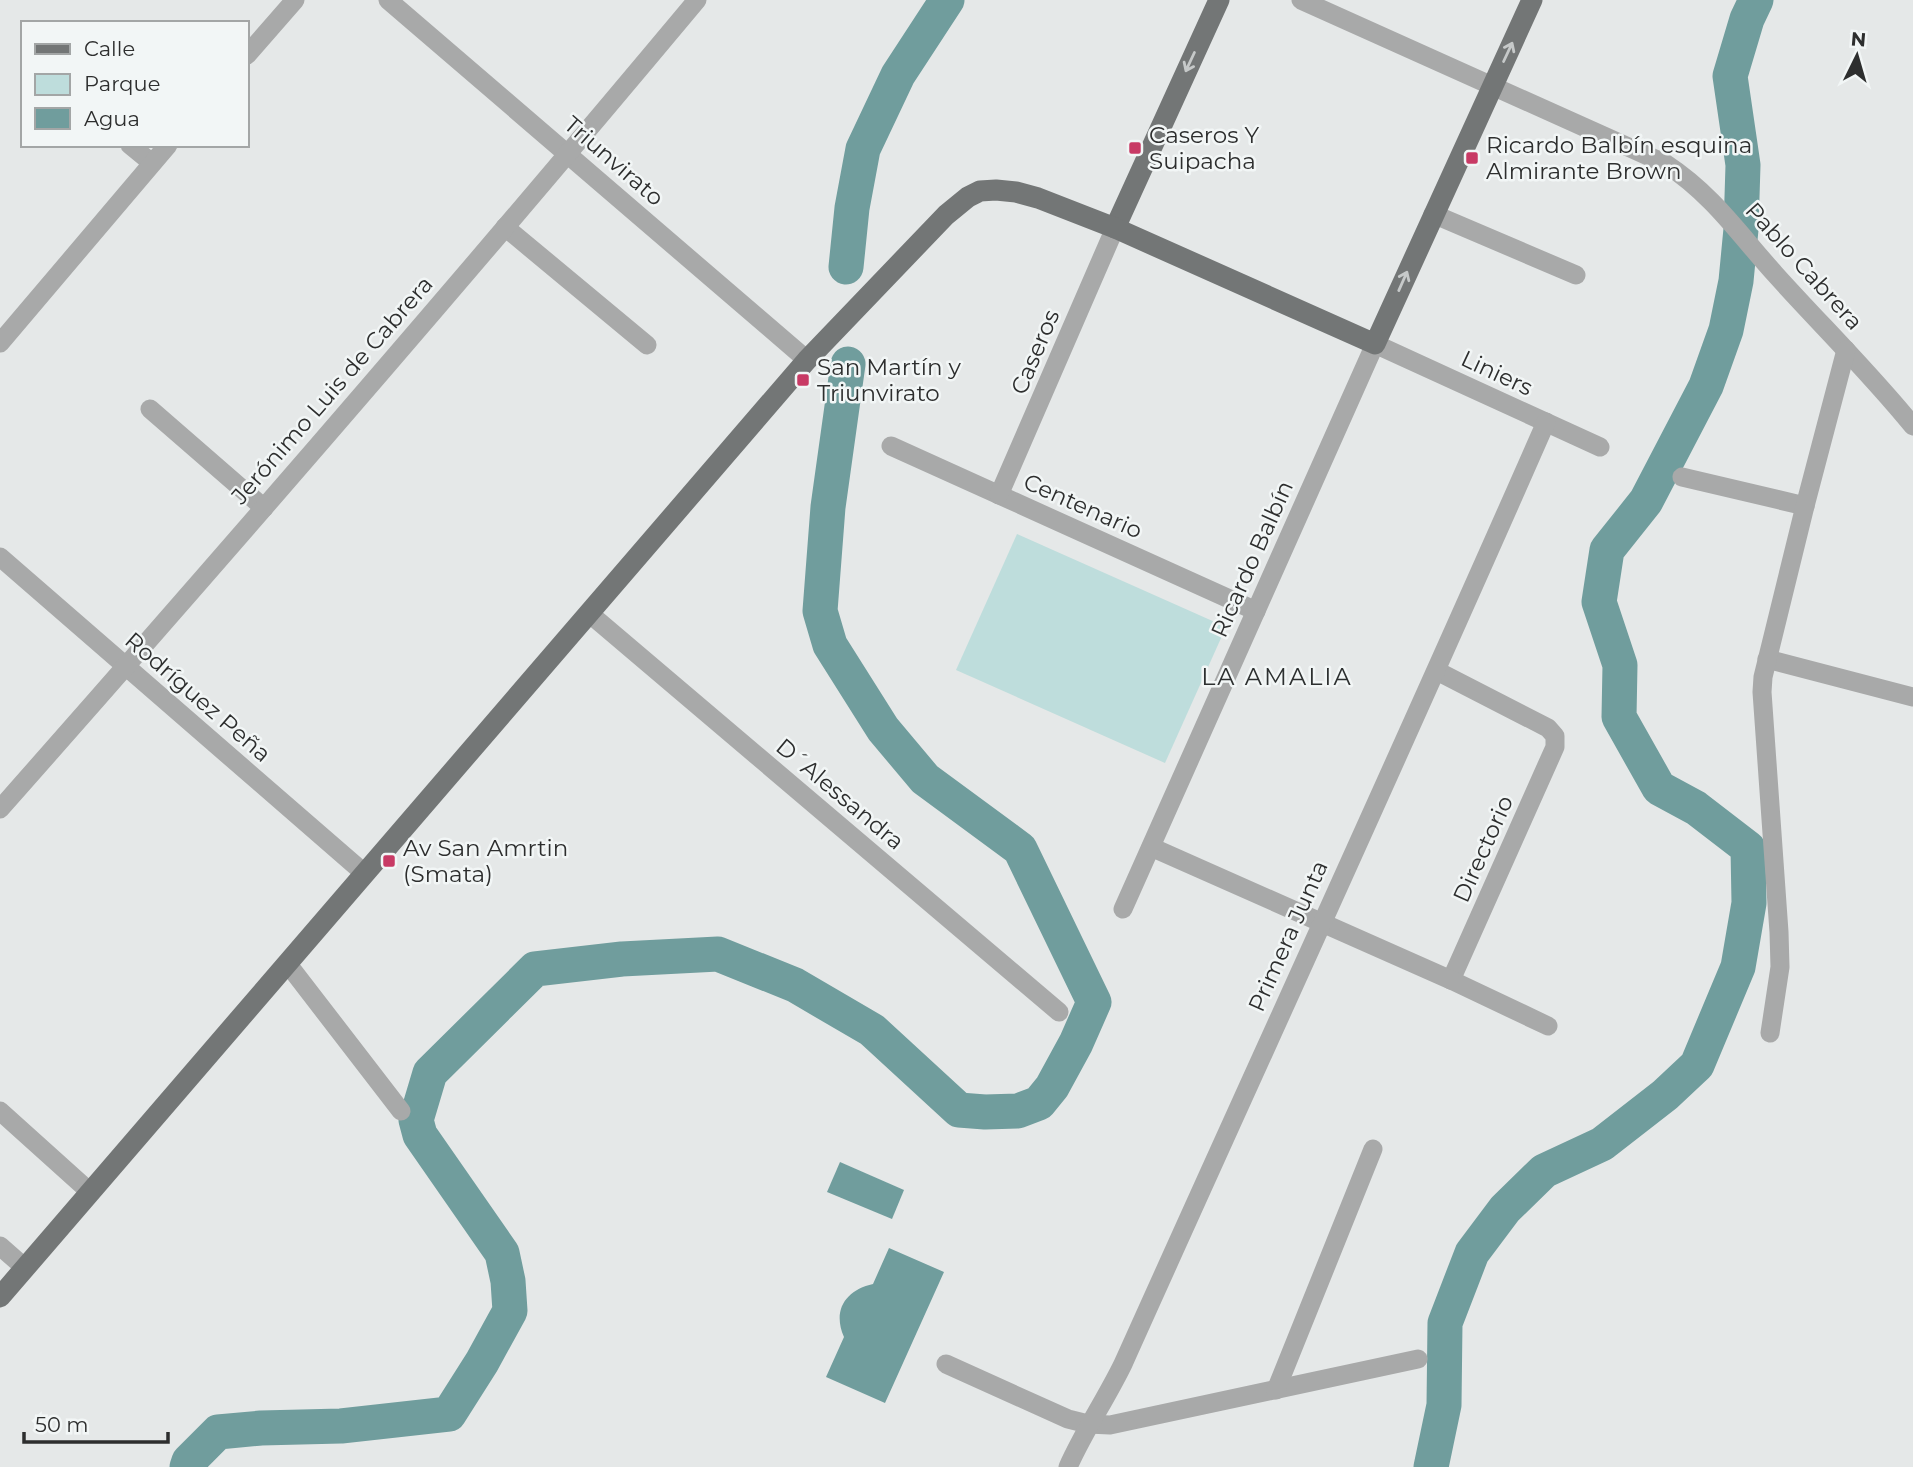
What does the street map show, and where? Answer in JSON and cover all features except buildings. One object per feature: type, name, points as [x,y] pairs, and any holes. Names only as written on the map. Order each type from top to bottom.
[{"type":"main road","points":[[1115,228],[1219,0]]},
{"type":"main road","points":[[0,1297],[807,360],[946,215],[980,191],[1016,192],[1038,198],[1115,228],[1374,344],[1532,0]]},
{"type":"street","points":[[248,54],[295,0]]},
{"type":"street","name":"Triunvirato","points":[[388,0],[807,360]]},
{"type":"street","name":"Jerónimo Luis de Cabrera","points":[[2,803],[126,667],[264,508],[698,0]]},
{"type":"street","name":"Pablo Cabrera","points":[[1301,0],[1666,164],[1686,177],[1718,206],[1774,273],[1913,426]]},
{"type":"street","points":[[132,147],[152,163]]},
{"type":"street","points":[[0,343],[166,147]]},
{"type":"street","points":[[1433,214],[1576,275]]},
{"type":"street","points":[[505,227],[647,345]]},
{"type":"street","name":"Caseros","points":[[999,495],[1115,228]]},
{"type":"street","name":"Liniers","points":[[1374,344],[1600,447]]},
{"type":"street","name":"Ricardo Balbín","points":[[1123,909],[1374,344]]},
{"type":"street","points":[[1770,1033],[1780,967],[1762,692],[1767,659],[1846,350]]},
{"type":"street","points":[[150,409],[264,508]]},
{"type":"street","name":"Primera Junta","points":[[1068,1467],[1088,1424],[1123,1364],[1437,671],[1546,422]]},
{"type":"street","name":"Centenario","points":[[891,446],[1256,611]]},
{"type":"street","points":[[1682,477],[1805,506]]},
{"type":"street","name":"Rodríguez Peña","points":[[0,557],[365,873]]},
{"type":"street","name":"D´Alessandra","points":[[590,614],[1059,1012]]},
{"type":"street","points":[[1767,659],[1913,697]]},
{"type":"street","name":"Directorio","points":[[1437,671],[1548,728],[1555,736],[1555,747],[1451,980]]},
{"type":"street","points":[[1151,847],[1548,1026]]},
{"type":"street","points":[[287,962],[401,1111]]},
{"type":"street","points":[[0,1111],[90,1192]]},
{"type":"street","points":[[1276,1390],[1373,1149]]},
{"type":"street","points":[[0,1246],[25,1268]]},
{"type":"street","points":[[946,1364],[1068,1419],[1088,1424],[1110,1425],[1418,1359]]},
{"type":"green space","points":[[1017,534],[1226,627],[1165,763],[956,670]]},
{"type":"water","points":[[840,1162],[904,1190],[892,1219],[827,1192]]},
{"type":"water","points":[[889,1248],[944,1272],[885,1403],[826,1377],[844,1337],[840,1318],[844,1303],[855,1291],[873,1284]]},
{"type":"waterway","points":[[846,267],[852,208],[863,149],[898,75],[947,0]]},
{"type":"waterway","points":[[1431,1467],[1444,1405],[1445,1323],[1472,1253],[1505,1209],[1544,1171],[1602,1144],[1665,1095],[1697,1065],[1738,967],[1749,903],[1748,848],[1696,808],[1659,788],[1619,717],[1620,665],[1599,602],[1607,550],[1646,501],[1706,386],[1726,330],[1736,281],[1743,165],[1730,76],[1747,19],[1756,0]]},
{"type":"waterway","points":[[187,1467],[189,1461],[218,1432],[341,1426],[449,1414],[510,1311],[508,1281],[502,1253],[420,1135],[416,1120],[430,1073],[535,969],[622,959],[718,954],[795,985],[872,1030],[959,1110],[1018,1111],[1039,1103],[1052,1087],[1094,1002],[1020,849],[925,779],[883,729],[830,645],[820,611],[828,507],[848,364]]},
{"type":"place","name":"Caseros Y Suipacha","points":[[1135,148]]},
{"type":"place","name":"Ricardo Balbín esquina Almirante Brown","points":[[1472,158]]},
{"type":"place","name":"San Martín y Triunvirato","points":[[803,380]]},
{"type":"place","name":"Av San Amrtin (Smata)","points":[[389,861]]},
{"type":"district","name":"LA AMALIA","points":[[1277,677]]}]
